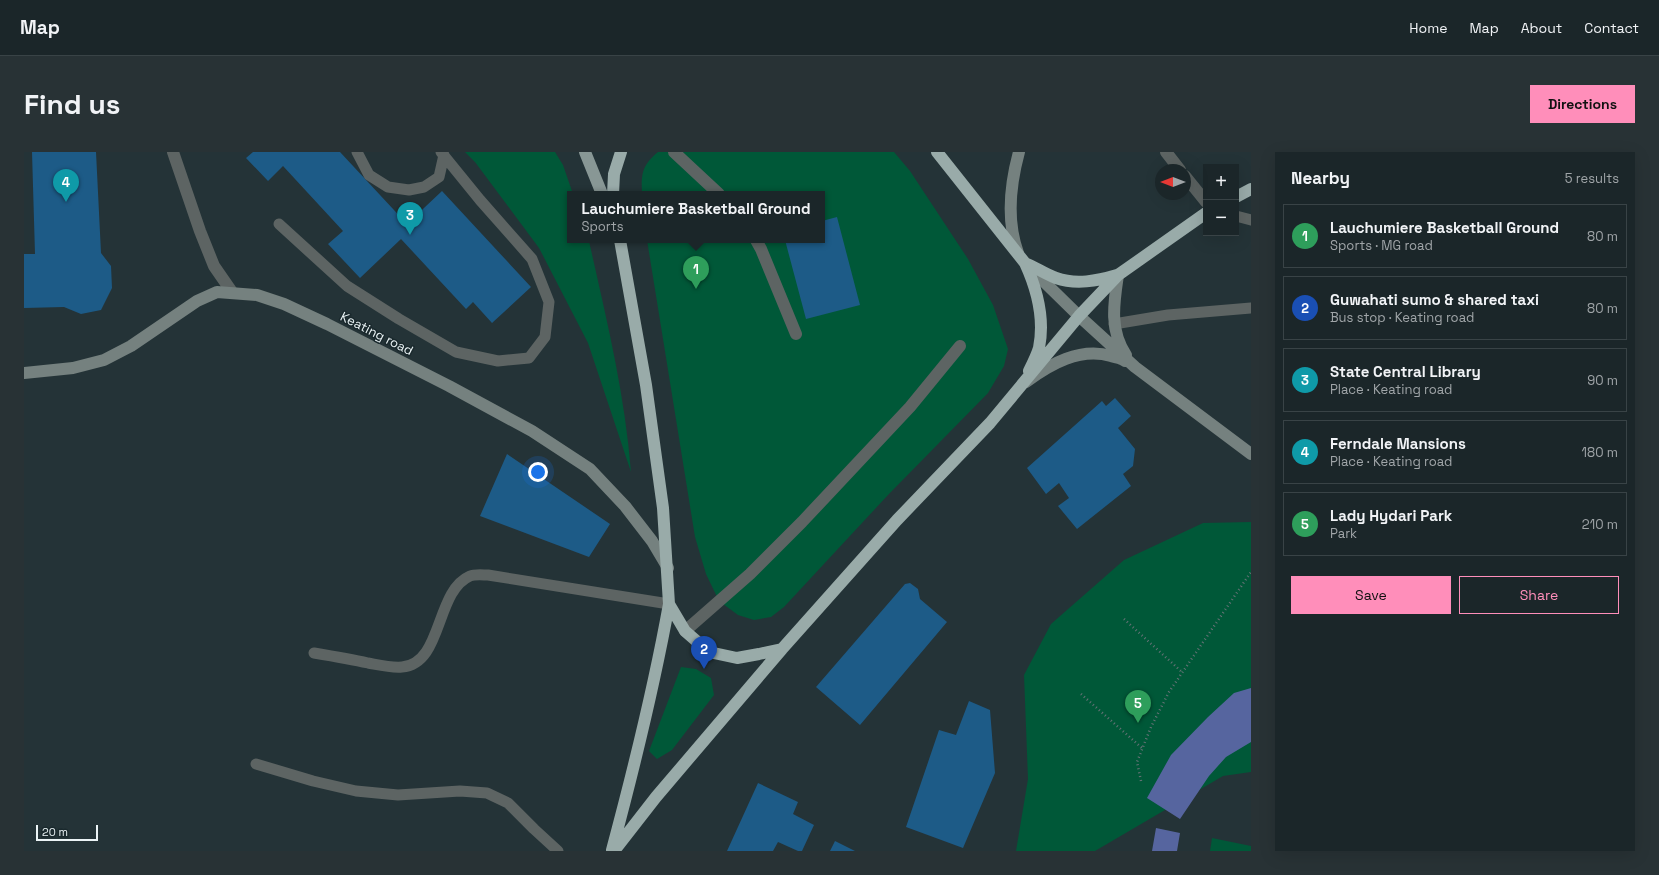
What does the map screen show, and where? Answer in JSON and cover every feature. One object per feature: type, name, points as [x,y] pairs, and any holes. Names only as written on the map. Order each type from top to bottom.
[{"type":"highway","points":[[613,191],[614,174],[621,152]]},
{"type":"highway","points":[[937,152],[1022,259],[1038,293],[1041,335],[1039,349],[1023,385]]},
{"type":"highway","points":[[1239,195],[1251,189]]},
{"type":"highway","points":[[613,851],[656,797],[782,648],[897,520],[990,423],[1079,316],[1118,275],[1203,215]]},
{"type":"highway","points":[[613,851],[658,667],[669,604],[664,508],[646,385],[619,243]]},
{"type":"highway","points":[[1022,259],[1056,278],[1077,282],[1118,275]]},
{"type":"highway","points":[[669,604],[685,631],[709,652],[737,658],[782,648]]},
{"type":"main road","points":[[585,152],[601,191]]},
{"type":"street","points":[[173,152],[200,231],[214,266],[232,292]]},
{"type":"street","points":[[674,152],[716,191]]},
{"type":"street","points":[[1019,152],[1011,196],[1010,218],[1011,231],[1022,259],[1079,316],[1135,367]]},
{"type":"street","points":[[1166,152],[1175,164]]},
{"type":"street","points":[[1191,183],[1204,200]]},
{"type":"street","points":[[758,243],[796,334]]},
{"type":"street","points":[[1118,275],[1113,312],[1114,324],[1122,349],[1135,367]]},
{"type":"street","name":"Keating road","points":[[24,374],[73,368],[104,360],[131,346],[197,301],[217,292],[257,295],[284,304],[327,324],[449,386],[532,431],[590,469],[625,506],[652,541],[668,568]]},
{"type":"street","points":[[685,631],[750,574],[802,522],[910,407],[960,346]]},
{"type":"street","points":[[1023,385],[1048,367],[1063,360],[1090,352],[1102,353],[1122,359],[1135,367],[1251,454]]},
{"type":"lane","points":[[357,152],[369,175],[388,187],[409,190],[424,187],[439,177],[443,154]]},
{"type":"lane","points":[[278,224],[346,286],[456,352],[498,361],[529,358],[545,337],[549,302],[532,259],[480,200],[443,154]]},
{"type":"lane","points":[[1239,217],[1251,220]]},
{"type":"lane","points":[[1114,324],[1168,316],[1251,308]]},
{"type":"lane","points":[[314,652],[384,666],[402,667],[417,662],[429,647],[449,600],[458,584],[471,576],[488,575],[669,604]]},
{"type":"lane","points":[[256,764],[313,781],[356,791],[398,795],[460,791],[487,793],[508,803],[558,851]]},
{"type":"path","points":[[1141,781],[1136,762],[1150,727],[1169,692],[1251,572]]},
{"type":"path","points":[[1124,619],[1183,673]]},
{"type":"path","points":[[1081,694],[1142,748]]},
{"type":"green space","points":[[465,152],[555,152],[563,165],[572,191],[567,191],[567,243],[589,243],[620,385],[631,472],[588,343],[539,248],[475,162]]},
{"type":"green space","points":[[658,152],[894,152],[910,171],[968,259],[993,305],[1008,349],[1004,366],[988,393],[888,495],[784,607],[771,617],[754,620],[738,615],[719,601],[706,574],[695,537],[647,243],[825,243],[825,191],[642,191],[642,175],[649,161]]},
{"type":"green space","points":[[1251,522],[1251,772],[1223,776],[1095,851],[1016,851],[1028,779],[1024,675],[1051,624],[1124,560],[1203,523]]},
{"type":"green space","points":[[681,667],[696,669],[711,678],[714,695],[672,750],[657,759],[649,751]]},
{"type":"green space","points":[[1212,838],[1251,846],[1251,851],[1210,851]]},
{"type":"water","points":[[1251,688],[1251,742],[1226,757],[1209,776],[1180,819],[1147,798],[1171,755],[1234,693]]},
{"type":"water","points":[[1156,828],[1180,833],[1177,851],[1152,851]]},
{"type":"building","points":[[32,152],[96,152],[101,253],[111,266],[112,288],[101,310],[81,314],[64,307],[24,308],[24,254],[35,254]]},
{"type":"building","points":[[253,152],[340,152],[407,224],[442,191],[531,287],[492,323],[473,302],[466,309],[401,239],[360,278],[328,244],[343,231],[283,166],[268,181],[246,158]]},
{"type":"building","points":[[837,217],[860,305],[806,319],[786,243],[825,243],[825,220]]},
{"type":"building","points":[[1115,398],[1131,416],[1118,428],[1135,449],[1133,466],[1123,474],[1131,486],[1077,529],[1058,506],[1069,498],[1059,483],[1046,494],[1027,468],[1102,401],[1106,406]]},
{"type":"building","points":[[507,454],[610,524],[589,557],[480,516]]},
{"type":"building","points":[[910,583],[918,589],[920,599],[947,622],[860,725],[816,687],[905,584]]},
{"type":"building","points":[[969,701],[990,710],[995,773],[963,848],[906,827],[939,730],[956,735]]},
{"type":"building","points":[[758,783],[798,802],[793,814],[814,825],[802,851],[798,851],[778,842],[773,851],[727,851]]},
{"type":"building","points":[[835,841],[855,851],[830,851]]},
{"type":"place","name":"Ferndale Mansions","points":[[66,202]]},
{"type":"place","name":"State Central Library","points":[[410,235]]},
{"type":"place","name":"Lauchumiere Basketball Ground","points":[[696,289]]},
{"type":"place","name":"Guwahati sumo & shared taxi","points":[[704,669]]},
{"type":"place","name":"Lady Hydari Park","points":[[1138,723]]}]
